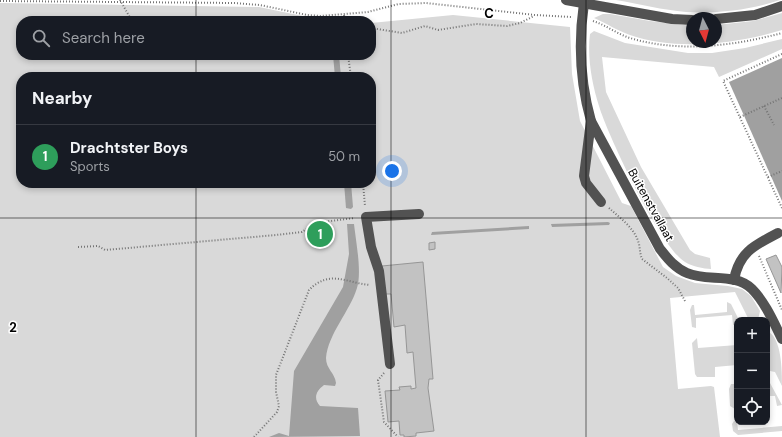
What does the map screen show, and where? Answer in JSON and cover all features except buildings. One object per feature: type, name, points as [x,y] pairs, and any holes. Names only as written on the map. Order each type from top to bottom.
[{"type":"street","points":[[566,0],[672,19],[686,20]]},
{"type":"street","name":"Buitenstvallaat","points":[[584,3],[579,54],[586,101],[591,121],[660,249],[670,262],[681,270],[693,275],[734,280],[752,288],[782,339]]},
{"type":"street","points":[[722,18],[755,14],[782,6]]},
{"type":"street","points":[[591,121],[584,176],[589,189],[601,202]]},
{"type":"street","points":[[390,364],[379,271],[370,247],[366,217],[419,214]]},
{"type":"street","points":[[734,280],[741,259],[755,245],[778,233]]},
{"type":"path","points":[[0,1],[120,1],[260,4],[307,15],[344,15],[368,12],[399,4],[426,3],[535,15],[582,18],[599,22],[631,38],[677,46],[705,46],[733,43],[782,33]]},
{"type":"path","points":[[120,1],[129,16]]},
{"type":"path","points":[[376,27],[388,32],[402,33],[425,26],[438,30],[476,24],[507,26],[520,23],[535,15]]},
{"type":"path","points":[[782,54],[723,81],[782,208]]},
{"type":"path","points":[[348,60],[350,72]]},
{"type":"path","points":[[740,117],[782,98]]},
{"type":"path","points":[[764,106],[774,125]]},
{"type":"path","points":[[768,177],[782,171]]},
{"type":"path","points":[[78,247],[98,246],[105,250],[302,232],[315,223],[366,217],[363,188]]},
{"type":"path","points":[[601,202],[624,221],[634,233],[639,244],[642,259],[678,288],[685,301]]},
{"type":"path","points":[[755,245],[782,310]]},
{"type":"path","points":[[254,437],[277,412],[279,406],[276,392],[276,375],[309,290],[319,282],[341,278],[364,284]]},
{"type":"path","points":[[390,364],[378,380],[380,399],[384,422],[398,437]]},
{"type":"shaded area","points":[[616,0],[780,0],[746,9],[722,12],[686,12]]},
{"type":"shaded area","points":[[0,3],[259,7],[302,16],[16,16],[16,60],[376,60],[376,23],[453,15],[570,27],[572,74],[580,121],[622,203],[631,206],[663,267],[676,276],[695,283],[728,286],[742,289],[751,296],[760,311],[759,317],[748,317],[735,292],[670,298],[678,389],[714,387],[720,437],[0,437]]},
{"type":"shaded area","points":[[782,13],[782,30],[746,39],[722,42],[722,24],[753,21]]},
{"type":"shaded area","points":[[603,14],[610,14],[686,25],[686,44],[648,40],[630,35],[594,18]]},
{"type":"shaded area","points":[[594,31],[625,43],[688,53],[712,53],[745,48],[782,39],[782,49],[719,77],[714,67],[602,57],[606,92],[641,167],[690,250],[695,254],[710,258],[711,269],[698,267],[685,262],[675,253],[663,236],[636,190],[604,121],[594,89],[589,43],[590,34]]},
{"type":"shaded area","points":[[782,58],[782,201],[729,82]]},
{"type":"shaded area","points":[[333,60],[339,60],[341,72],[335,72]]},
{"type":"shaded area","points":[[344,188],[351,188],[353,207],[351,209],[346,208]]},
{"type":"shaded area","points":[[610,223],[609,225],[552,227],[551,224]]},
{"type":"shaded area","points":[[347,224],[354,224],[359,274],[357,288],[354,297],[335,331],[328,349],[326,362],[334,376],[336,383],[335,386],[324,385],[317,392],[316,397],[320,406],[358,408],[360,436],[269,437],[279,433],[289,436],[294,371],[343,287],[349,254]]},
{"type":"shaded area","points":[[529,226],[529,229],[431,235],[432,232]]},
{"type":"shaded area","points":[[727,302],[731,304],[738,317],[734,317],[734,325],[732,315],[696,318],[696,328],[692,327],[690,310],[692,305],[694,305],[695,315],[727,312]]},
{"type":"shaded area","points":[[770,333],[776,340],[780,355],[782,386],[775,372],[770,371]]},
{"type":"shaded area","points":[[697,338],[698,348],[734,345],[734,365],[715,367],[715,377],[697,377],[695,374],[692,343]]},
{"type":"shaded area","points":[[770,383],[782,405],[777,406],[775,396],[770,396]]},
{"type":"shaded area","points":[[731,384],[734,384],[734,408],[730,406],[729,389]]},
{"type":"shaded area","points":[[734,421],[734,425],[737,425],[738,430],[782,426],[782,431],[738,435],[733,431],[732,424]]},
{"type":"place","name":"Drachtster Boys","points":[[320,234]]}]
